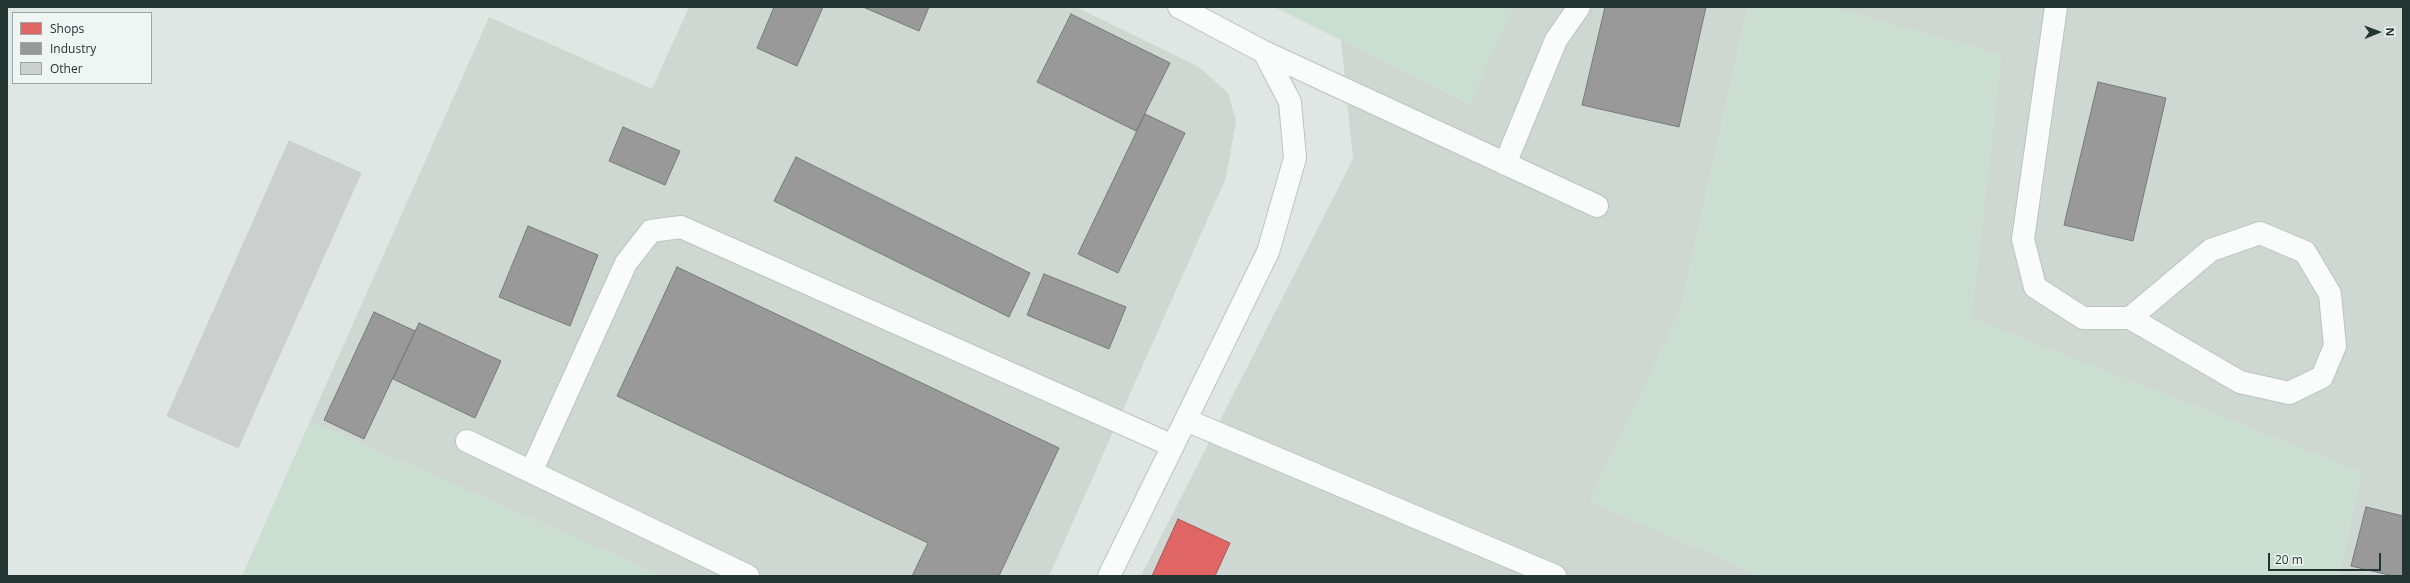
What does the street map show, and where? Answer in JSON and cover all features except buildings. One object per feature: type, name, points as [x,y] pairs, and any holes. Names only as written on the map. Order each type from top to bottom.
[{"type":"street","points":[[1180,7],[1264,52],[1596,206]]},
{"type":"street","points":[[1505,164],[1556,40],[1579,7]]},
{"type":"street","points":[[2056,7],[2023,239],[2035,286],[2083,318],[2130,318],[2240,382],[2289,393],[2322,377],[2335,346],[2330,294],[2305,252],[2260,233],[2211,250],[2130,318]]},
{"type":"street","points":[[1109,576],[1268,252],[1295,158],[1290,102],[1264,52]]},
{"type":"street","points":[[531,472],[626,263],[651,231],[680,228],[1173,446]]},
{"type":"street","points":[[1186,420],[1556,576]]},
{"type":"street","points":[[467,442],[748,576]]},
{"type":"shaded area","points":[[689,7],[1076,7],[1199,67],[1228,93],[1236,121],[1226,178],[1049,576],[662,576],[310,421],[489,17],[652,89]]},
{"type":"shaded area","points":[[1512,7],[1748,7],[1680,312],[1590,501],[1761,576],[1141,576],[1353,159],[1341,40],[1469,104]]},
{"type":"shaded area","points":[[1831,7],[2403,7],[2403,576],[2339,576],[2361,472],[1971,318],[2001,55]]},
{"type":"green space","points":[[1274,7],[1512,7],[1470,104]]},
{"type":"green space","points":[[1748,7],[1831,7],[2001,55],[1971,318],[2361,472],[2339,576],[1761,576],[1590,501],[1680,312]]},
{"type":"green space","points":[[310,421],[662,576],[242,576]]}]
